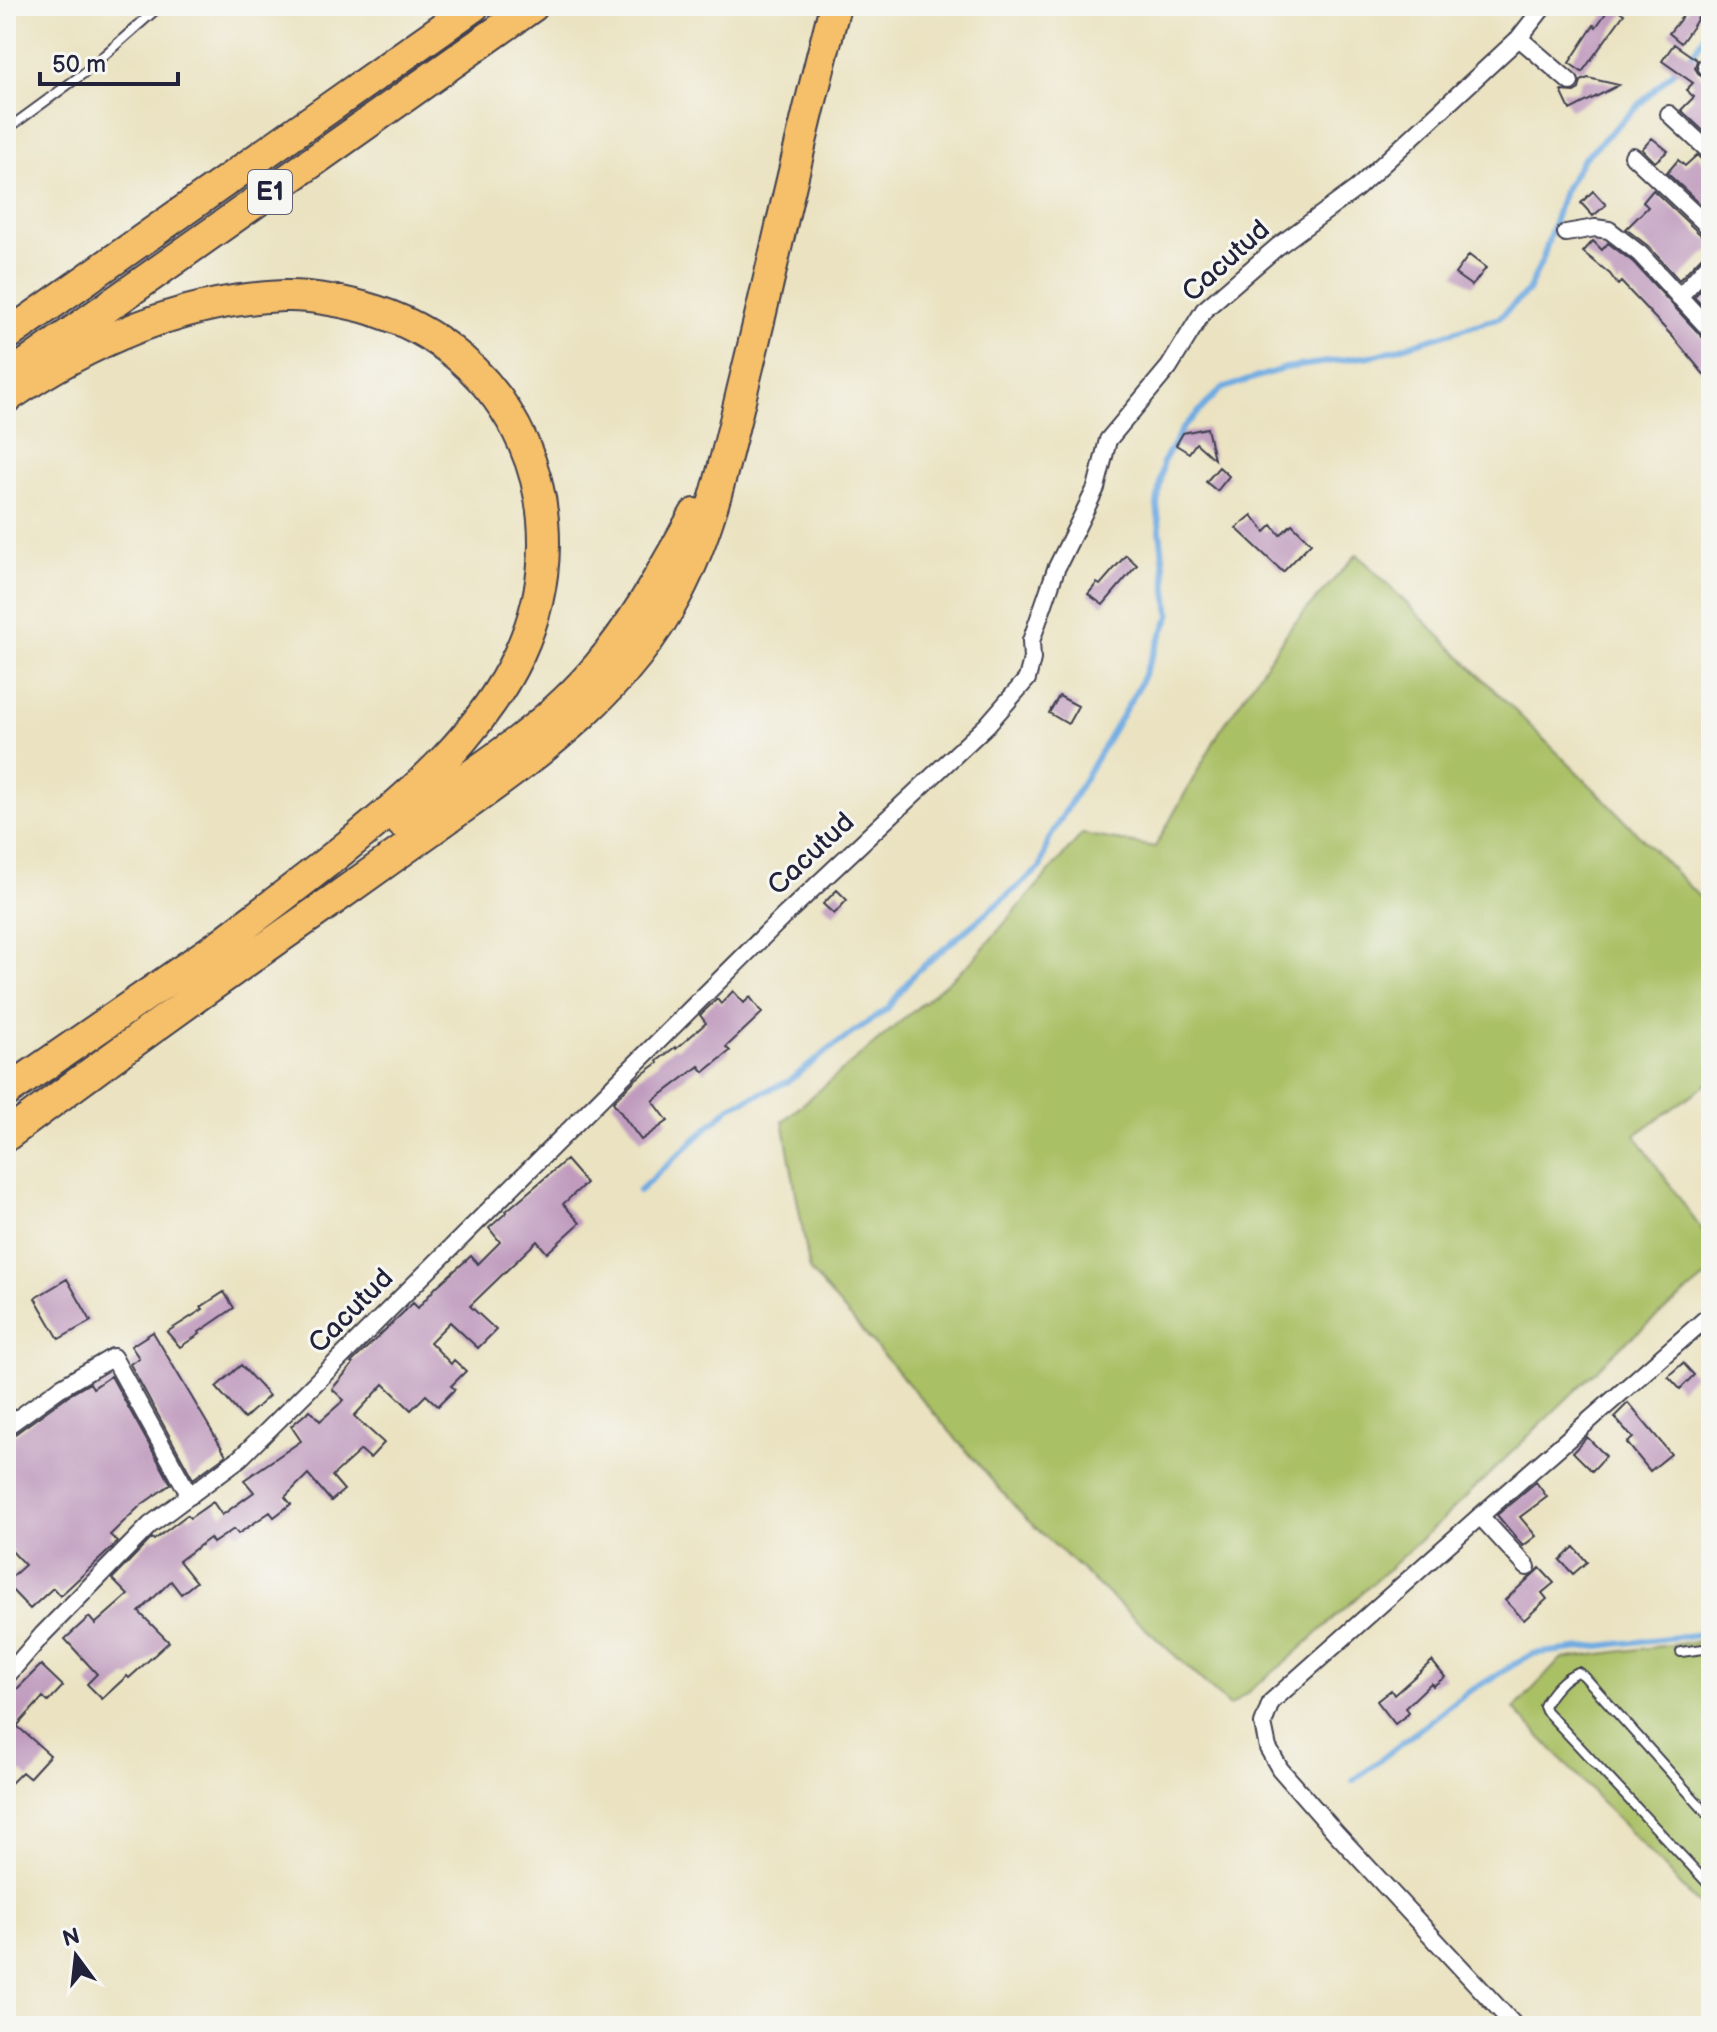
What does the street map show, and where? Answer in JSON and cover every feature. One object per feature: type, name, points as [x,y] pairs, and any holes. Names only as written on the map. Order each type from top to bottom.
[{"type":"highway","name":"E1","points":[[6,336],[474,6]]},
{"type":"highway","name":"E1","points":[[6,379],[533,6]]},
{"type":"highway","points":[[6,1136],[152,1027],[507,776],[584,713],[640,653],[676,596],[699,544],[724,464],[835,6]]},
{"type":"highway","points":[[6,398],[104,342],[167,317],[214,305],[261,298],[327,298],[390,316],[441,343],[490,388],[511,418],[527,450],[543,513],[541,580],[525,639],[496,694],[466,736],[415,789],[218,946]]},
{"type":"highway","points":[[6,1092],[331,872],[532,730],[599,665],[641,607],[724,464]]},
{"type":"street","name":"Cacutud","points":[[6,1677],[43,1634],[150,1525],[240,1458],[786,914],[987,725],[1027,679],[1032,659],[1031,641],[1056,569],[1096,488],[1108,440],[1169,367],[1204,310],[1277,247],[1356,189],[1519,38],[1544,6]]},
{"type":"street","points":[[1519,38],[1570,82]]},
{"type":"street","points":[[1669,114],[1711,153]]},
{"type":"street","points":[[1633,156],[1711,229]]},
{"type":"street","points":[[1566,233],[1595,228],[1609,230],[1640,254],[1711,331]]},
{"type":"street","points":[[1679,297],[1711,262]]},
{"type":"street","points":[[1515,2026],[1280,1769],[1268,1748],[1263,1724],[1271,1702],[1711,1314]]},
{"type":"street","points":[[6,1427],[60,1388],[113,1357],[190,1496]]},
{"type":"street","points":[[1480,1516],[1527,1567]]},
{"type":"lane","points":[[6,130],[84,73],[160,6]]},
{"type":"lane","points":[[1681,1652],[1711,1648]]},
{"type":"lane","points":[[1711,1818],[1584,1676],[1578,1672],[1572,1674],[1547,1700],[1544,1706],[1546,1711],[1711,1887]]},
{"type":"green space","points":[[1357,554],[1711,909],[1711,1081],[1635,1135],[1711,1243],[1711,1273],[1622,1345],[1441,1521],[1287,1661],[1230,1706],[1025,1518],[810,1271],[783,1121],[971,962],[1082,834],[1155,847],[1220,731],[1291,627]]},
{"type":"green space","points":[[1711,1640],[1711,1918],[1514,1709],[1561,1659]]},
{"type":"building","points":[[1611,6],[1624,14],[1582,72],[1569,63],[1594,25],[1596,27]]},
{"type":"building","points":[[1691,6],[1705,6],[1681,43],[1669,33]]},
{"type":"building","points":[[1674,44],[1697,60],[1695,68],[1698,73],[1711,82],[1711,138],[1681,110],[1694,97],[1686,90],[1693,83],[1662,61]]},
{"type":"building","points":[[1588,78],[1619,85],[1570,110],[1561,91],[1574,92],[1579,89],[1581,81]]},
{"type":"building","points":[[1652,138],[1668,151],[1655,162],[1642,149]]},
{"type":"building","points":[[1697,155],[1711,164],[1711,214],[1667,173],[1678,160],[1685,166]]},
{"type":"building","points":[[1653,190],[1703,237],[1711,240],[1711,251],[1703,255],[1679,280],[1648,246],[1626,229],[1648,207],[1643,202]]},
{"type":"building","points":[[1593,191],[1606,205],[1593,216],[1581,203]]},
{"type":"building","points":[[1593,241],[1602,250],[1608,243],[1633,262],[1703,338],[1711,342],[1711,383],[1621,282],[1618,285],[1610,274],[1583,252]]},
{"type":"building","points":[[1469,255],[1486,268],[1472,286],[1455,274]]},
{"type":"building","points":[[1711,278],[1711,315],[1694,297]]},
{"type":"building","points":[[1207,428],[1214,459],[1196,443],[1189,453],[1176,445],[1183,433]]},
{"type":"building","points":[[1219,467],[1229,476],[1217,491],[1206,482]]},
{"type":"building","points":[[1252,515],[1265,532],[1272,525],[1280,535],[1292,524],[1311,543],[1283,572],[1236,528]]},
{"type":"building","points":[[1126,555],[1137,565],[1103,605],[1088,594]]},
{"type":"building","points":[[1059,696],[1078,706],[1068,724],[1049,713]]},
{"type":"building","points":[[837,890],[847,900],[834,914],[823,904]]},
{"type":"building","points":[[733,991],[744,1003],[750,997],[762,1013],[726,1047],[730,1051],[704,1072],[699,1066],[653,1101],[668,1121],[641,1140],[613,1102],[657,1061],[706,1023],[700,1015],[717,999],[721,1004]]},
{"type":"building","points":[[566,1160],[586,1183],[563,1204],[580,1223],[547,1253],[537,1241],[470,1306],[496,1330],[478,1348],[450,1322],[430,1342],[451,1364],[454,1360],[466,1371],[451,1386],[455,1389],[438,1406],[426,1395],[411,1410],[384,1384],[354,1416],[384,1443],[370,1458],[361,1450],[332,1476],[344,1490],[331,1501],[308,1474],[285,1497],[291,1504],[274,1517],[270,1512],[238,1534],[234,1529],[213,1543],[210,1538],[179,1561],[196,1582],[181,1594],[171,1581],[139,1612],[169,1642],[102,1699],[87,1684],[97,1674],[65,1639],[89,1617],[95,1624],[128,1595],[112,1579],[152,1538],[154,1540],[187,1515],[190,1518],[213,1502],[222,1515],[254,1492],[244,1480],[301,1441],[291,1426],[310,1410],[320,1421],[344,1400],[332,1389],[351,1363],[413,1303],[418,1308],[471,1256],[478,1264],[500,1242],[489,1228]]},
{"type":"building","points":[[67,1279],[91,1321],[59,1339],[35,1298]]},
{"type":"building","points":[[224,1292],[234,1308],[180,1347],[167,1332]]},
{"type":"building","points":[[153,1332],[226,1455],[193,1479],[130,1364],[139,1358],[131,1346]]},
{"type":"building","points":[[1683,1363],[1694,1375],[1680,1389],[1668,1376]]},
{"type":"building","points":[[241,1365],[269,1396],[244,1419],[216,1387]]},
{"type":"building","points":[[111,1376],[171,1484],[141,1505],[110,1535],[118,1542],[60,1596],[53,1588],[30,1609],[6,1584],[25,1565],[6,1545],[6,1438],[66,1397],[90,1383],[93,1388]]},
{"type":"building","points":[[1628,1403],[1671,1454],[1650,1471],[1627,1443],[1633,1438],[1614,1417]]},
{"type":"building","points":[[1587,1437],[1606,1456],[1592,1471],[1573,1452]]},
{"type":"building","points":[[1536,1482],[1547,1497],[1520,1517],[1536,1536],[1523,1546],[1497,1515]]},
{"type":"building","points":[[1574,1547],[1587,1562],[1573,1574],[1560,1560]]},
{"type":"building","points":[[1540,1568],[1554,1583],[1542,1593],[1547,1599],[1524,1620],[1505,1600]]},
{"type":"building","points":[[1432,1661],[1445,1677],[1433,1686],[1431,1683],[1405,1708],[1409,1713],[1395,1724],[1377,1701],[1391,1690],[1394,1695]]},
{"type":"building","points":[[41,1665],[63,1686],[48,1702],[43,1697],[17,1726],[50,1755],[29,1778],[22,1772],[6,1788],[6,1700]]},
{"type":"waterway","points":[[1686,60],[1693,54],[1711,23]]},
{"type":"waterway","points":[[639,1191],[730,1107],[789,1081],[887,1009],[915,973],[1040,868],[1049,839],[1138,688],[1170,616],[1157,505],[1163,462],[1182,429],[1221,389],[1285,368],[1377,355],[1499,318],[1528,291],[1543,258],[1564,191],[1582,160],[1678,67]]},
{"type":"waterway","points":[[1353,1781],[1465,1694],[1532,1654],[1711,1633]]}]
